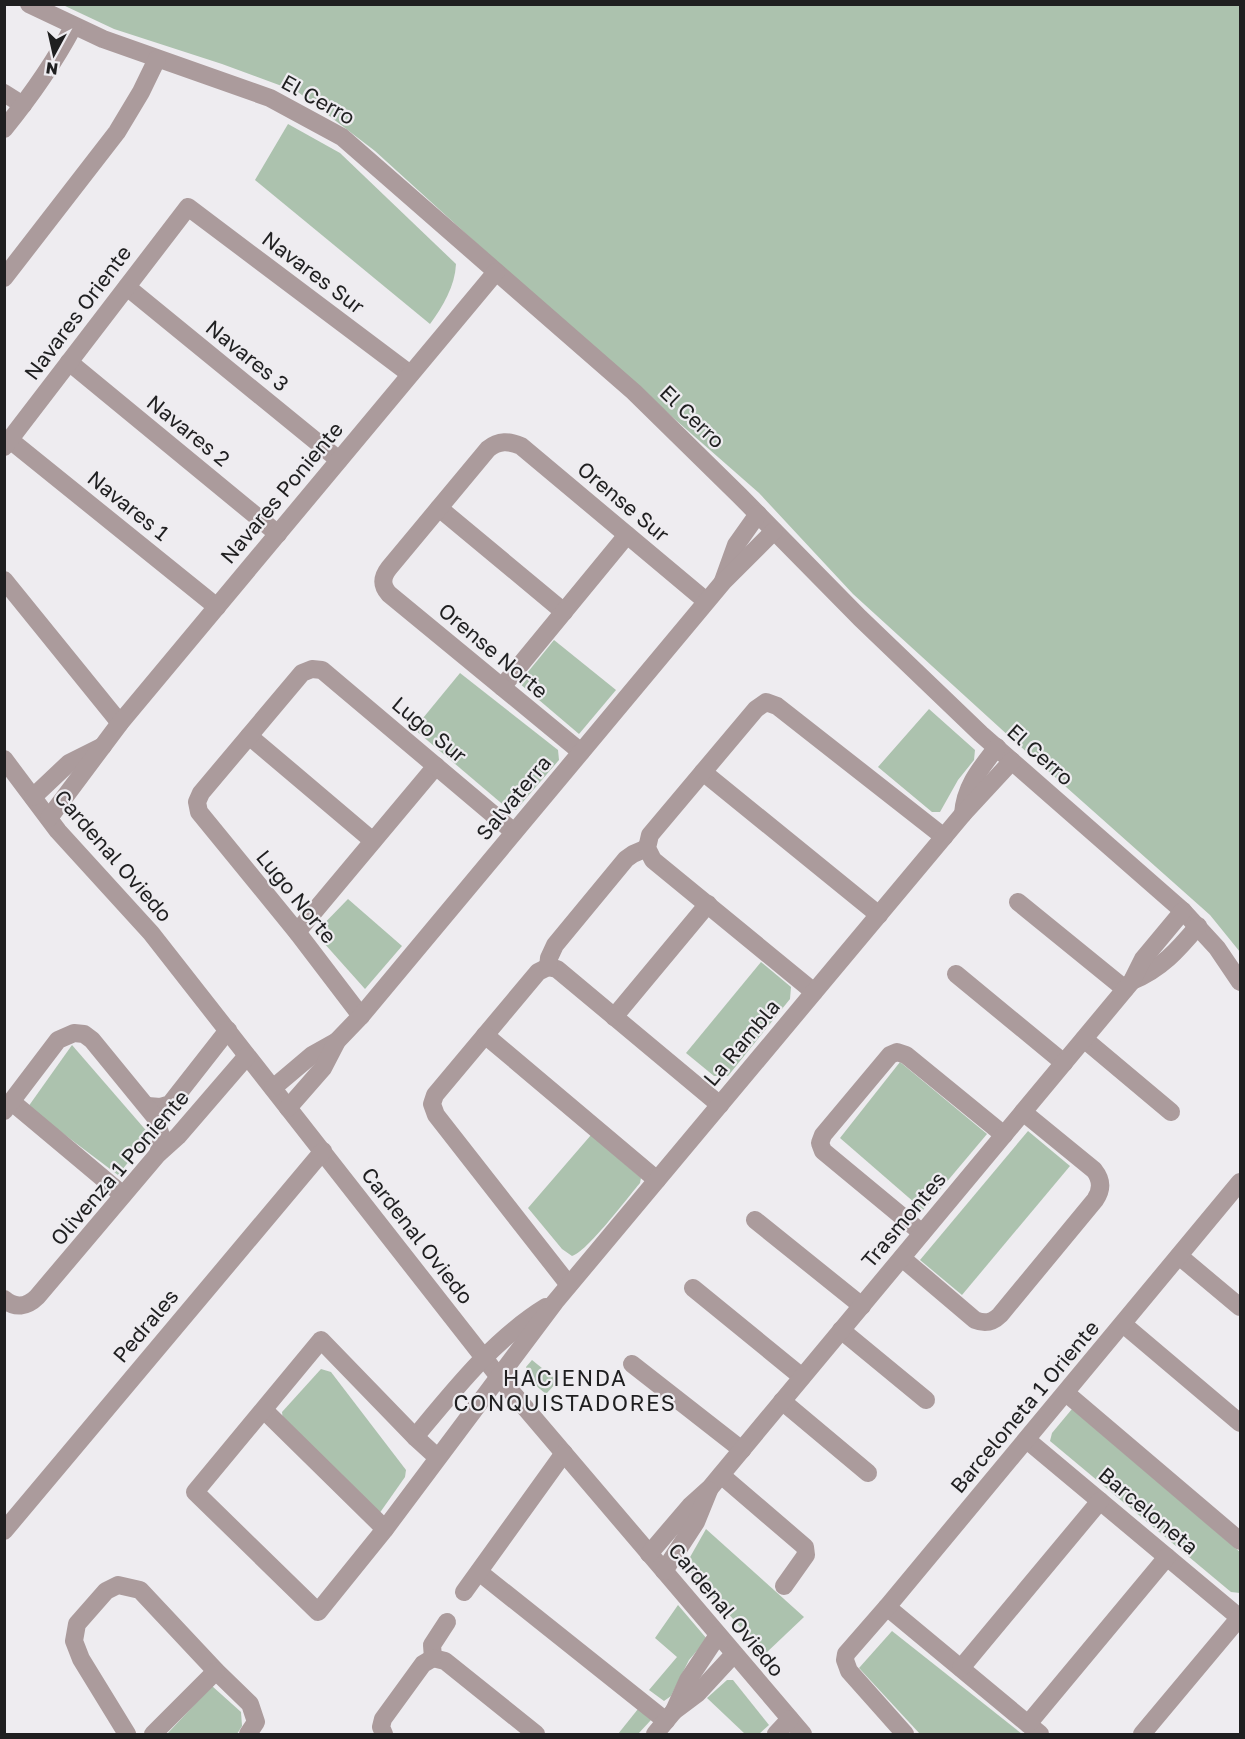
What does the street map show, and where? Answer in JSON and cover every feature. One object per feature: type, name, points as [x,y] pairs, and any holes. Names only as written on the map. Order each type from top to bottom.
[{"type":"street","name":"El Cerro","points":[[29,4],[73,27],[270,98],[342,137],[634,392],[860,618],[996,747],[1183,911],[1217,948],[1240,982]]},
{"type":"street","points":[[4,129],[56,57],[73,27]]},
{"type":"street","points":[[4,278],[117,132],[141,92],[157,59]]},
{"type":"street","points":[[4,93],[23,105]]},
{"type":"street","name":"Navares Oriente","points":[[7,444],[188,207]]},
{"type":"street","name":"Navares Sur","points":[[188,207],[410,374]]},
{"type":"street","name":"Navares Poniente","points":[[49,818],[120,723],[496,272]]},
{"type":"street","name":"Navares 3","points":[[127,287],[339,460]]},
{"type":"street","name":"Navares 2","points":[[69,362],[278,534]]},
{"type":"street","name":"Orense Sur","points":[[439,508],[488,449],[498,442],[521,446],[706,602]]},
{"type":"street","name":"Navares 1","points":[[7,444],[217,607]]},
{"type":"street","points":[[439,508],[564,612]]},
{"type":"street","name":"Orense Norte","points":[[439,508],[389,568],[383,580],[386,591],[581,752]]},
{"type":"street","name":"Salvaterra","points":[[723,582],[736,545],[758,514]]},
{"type":"street","name":"Salvaterra","points":[[288,1108],[322,1068],[337,1041],[361,1016],[706,602],[774,531]]},
{"type":"street","points":[[502,687],[627,535]]},
{"type":"street","points":[[4,580],[120,723]]},
{"type":"street","name":"Lugo Sur","points":[[249,736],[306,670],[312,669],[326,673],[514,832]]},
{"type":"street","points":[[814,992],[653,860],[647,848],[650,835],[758,706],[766,702],[777,706],[944,837]]},
{"type":"street","points":[[249,736],[373,841]]},
{"type":"street","name":"Lugo Norte","points":[[249,736],[201,793],[197,802],[198,807],[205,821],[297,932],[361,1016]]},
{"type":"street","name":"Navares Poniente","points":[[33,797],[69,763],[104,745]]},
{"type":"street","name":"La Rambla","points":[[963,814],[965,796],[973,778],[996,747]]},
{"type":"street","name":"Cardenal Oviedo","points":[[4,759],[58,831],[151,933],[484,1359],[803,1734]]},
{"type":"street","name":"La Rambla","points":[[264,1410],[195,1492],[318,1612],[385,1528],[555,1302],[963,814],[1012,761]]},
{"type":"street","points":[[297,932],[436,766]]},
{"type":"street","points":[[703,772],[879,915]]},
{"type":"street","points":[[548,967],[555,945],[626,859],[647,848]]},
{"type":"street","points":[[1018,902],[1129,985]]},
{"type":"street","points":[[614,1017],[708,904]]},
{"type":"street","name":"Trasmontes","points":[[649,1554],[742,1450],[1129,985],[1143,959],[1183,911]]},
{"type":"street","name":"Trasmontes","points":[[1129,985],[1170,958],[1198,926]]},
{"type":"street","points":[[569,1285],[436,1115],[432,1104],[435,1095],[485,1035],[538,972],[548,967],[556,969],[720,1105]]},
{"type":"street","points":[[956,974],[1064,1063]]},
{"type":"street","points":[[148,1106],[160,1107],[170,1104],[228,1030]]},
{"type":"street","points":[[123,1195],[8,1106],[58,1040],[74,1033],[84,1034],[92,1040],[155,1117],[162,1139],[158,1154]]},
{"type":"street","points":[[485,1035],[657,1180]]},
{"type":"street","points":[[1084,1039],[1171,1112]]},
{"type":"street","name":"Salvaterra","points":[[273,1089],[312,1055],[337,1041]]},
{"type":"street","points":[[922,1233],[823,1151],[820,1143],[823,1135],[890,1055],[897,1052],[906,1055],[1004,1135]]},
{"type":"street","name":"Olivenza 1 Poniente","points":[[4,1299],[12,1305],[23,1306],[37,1297],[158,1154],[178,1136],[247,1056]]},
{"type":"street","points":[[902,1258],[971,1317],[986,1323],[1000,1315],[1095,1200],[1101,1185],[1094,1170],[1023,1112]]},
{"type":"street","name":"Pedrales","points":[[4,1531],[322,1151]]},
{"type":"street","name":"Barceloneta 1 Oriente","points":[[905,1734],[849,1671],[845,1660],[850,1648],[1027,1440],[1240,1182]]},
{"type":"street","points":[[755,1220],[862,1306]]},
{"type":"street","points":[[1179,1256],[1240,1307]]},
{"type":"street","points":[[693,1288],[802,1377]]},
{"type":"street","name":"La Rambla","points":[[415,1437],[456,1387],[521,1323],[555,1302]]},
{"type":"street","points":[[1123,1324],[1240,1423]]},
{"type":"street","points":[[842,1330],[926,1400]]},
{"type":"street","points":[[385,1528],[264,1410],[321,1340],[437,1457]]},
{"type":"street","points":[[632,1364],[742,1450]]},
{"type":"street","points":[[1066,1393],[1240,1541]]},
{"type":"street","points":[[782,1401],[868,1473]]},
{"type":"street","name":"Barceloneta","points":[[1027,1440],[1240,1617]]},
{"type":"street","points":[[464,1592],[564,1453]]},
{"type":"street","points":[[715,1482],[805,1547],[806,1555],[784,1586]]},
{"type":"street","name":"Trasmontes","points":[[664,1571],[696,1522],[715,1482]]},
{"type":"street","points":[[960,1668],[1100,1501]]},
{"type":"street","points":[[887,1607],[1034,1729],[1167,1557]]},
{"type":"street","points":[[479,1572],[665,1722]]},
{"type":"street","points":[[126,1734],[81,1659],[74,1641],[77,1624],[106,1591],[118,1585],[140,1590],[250,1704],[252,1728]]},
{"type":"street","points":[[1142,1734],[1240,1617]]},
{"type":"street","points":[[433,1658],[432,1645],[447,1622]]},
{"type":"street","points":[[665,1722],[688,1680],[718,1635]]},
{"type":"street","points":[[665,1722],[699,1693],[735,1654]]},
{"type":"street","points":[[382,1731],[383,1719],[423,1664],[433,1658],[445,1661],[536,1734]]},
{"type":"street","points":[[153,1734],[216,1671]]},
{"type":"street","points":[[776,1734],[790,1719]]},
{"type":"green space","points":[[63,5],[1240,5],[1240,952],[1210,915],[853,594],[759,493],[540,301],[375,151],[298,92],[222,64],[114,29]]},
{"type":"green space","points":[[288,124],[340,153],[456,264],[448,296],[430,324],[255,180]]},
{"type":"green space","points":[[554,640],[616,690],[579,734],[519,683]]},
{"type":"green space","points":[[460,673],[558,750],[559,760],[516,810],[507,808],[414,729]]},
{"type":"green space","points":[[929,709],[975,750],[974,760],[958,780],[940,812],[932,812],[878,767]]},
{"type":"green space","points":[[348,899],[402,946],[365,989],[315,933]]},
{"type":"green space","points":[[761,962],[791,987],[790,999],[728,1076],[714,1076],[686,1053]]},
{"type":"green space","points":[[72,1045],[150,1135],[118,1175],[28,1107]]},
{"type":"green space","points":[[900,1062],[987,1134],[923,1210],[840,1138]]},
{"type":"green space","points":[[1028,1131],[1070,1166],[962,1295],[920,1260]]},
{"type":"green space","points":[[591,1135],[641,1178],[640,1183],[597,1235],[572,1256],[562,1249],[528,1208]]},
{"type":"green space","points":[[532,1360],[558,1381],[546,1394],[528,1379],[526,1367]]},
{"type":"green space","points":[[321,1369],[331,1372],[406,1470],[405,1477],[379,1514],[283,1421],[282,1412]]},
{"type":"green space","points":[[1072,1409],[1240,1552],[1240,1593],[1231,1592],[1050,1441],[1052,1433]]},
{"type":"green space","points":[[706,1529],[804,1617],[765,1654],[685,1566]]},
{"type":"green space","points":[[678,1605],[707,1639],[689,1660],[671,1696],[664,1701],[649,1690],[677,1657],[655,1638]]},
{"type":"green space","points":[[892,1631],[1022,1734],[920,1734],[859,1668]]},
{"type":"green space","points":[[727,1680],[733,1680],[769,1725],[759,1734],[745,1734],[707,1698]]},
{"type":"green space","points":[[212,1686],[241,1712],[242,1726],[237,1734],[167,1734]]},
{"type":"green space","points":[[638,1709],[651,1720],[638,1734],[618,1734]]},
{"type":"district","name":"HACIENDA CONQUISTADORES","points":[[565,1390]]}]
